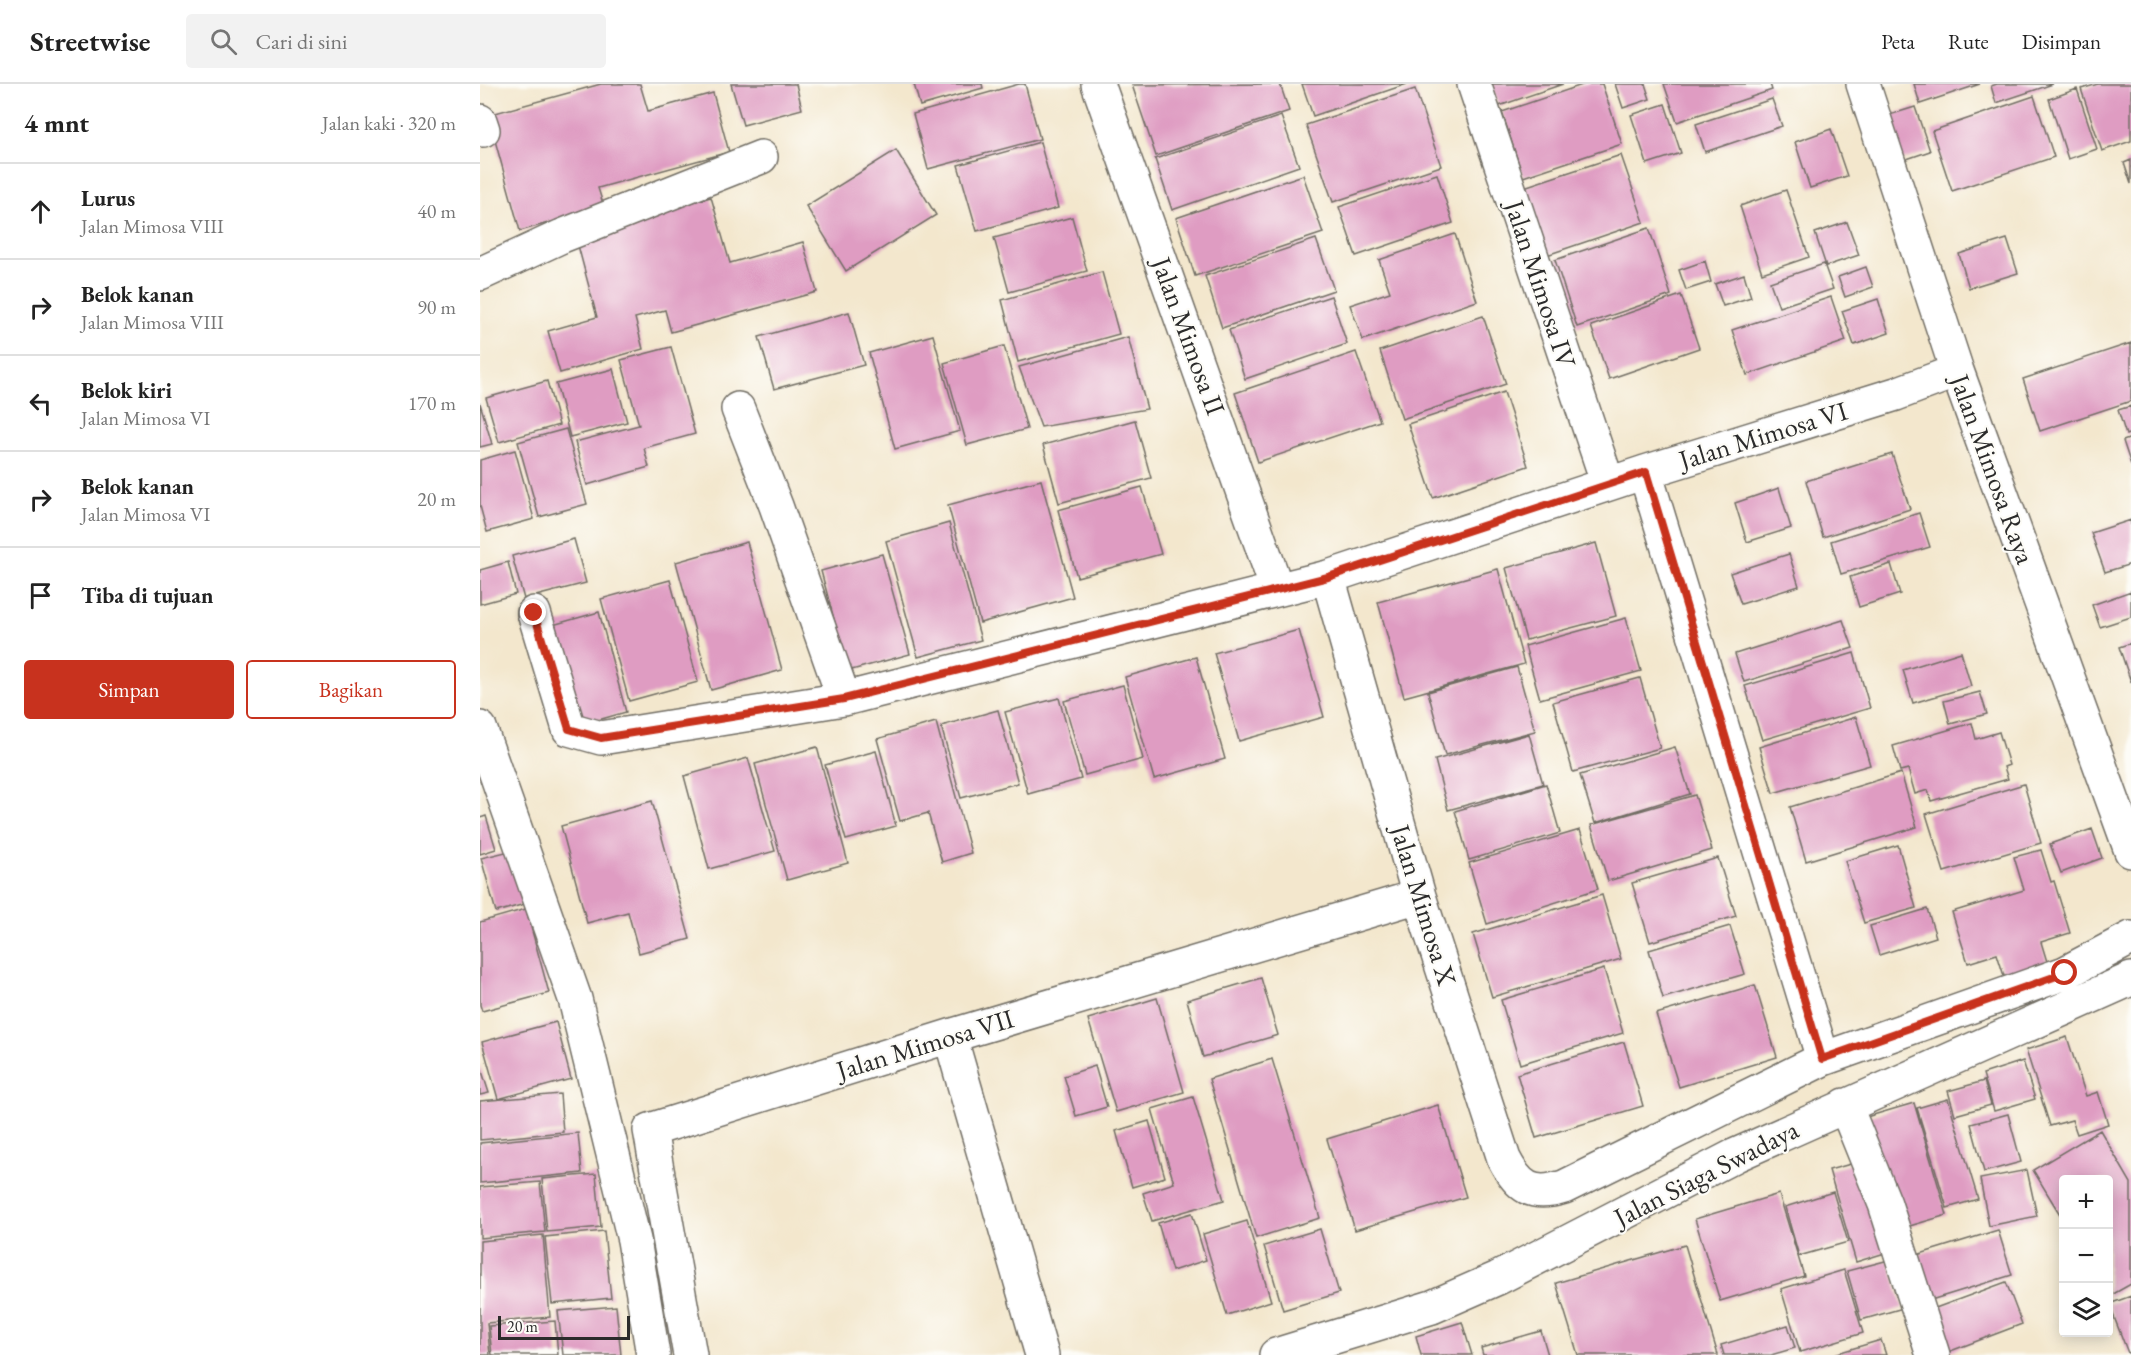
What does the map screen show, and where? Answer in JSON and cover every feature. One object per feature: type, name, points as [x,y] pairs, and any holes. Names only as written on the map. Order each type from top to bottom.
[{"type":"street","name":"Jalan Mimosa II","points":[[1098,84],[1277,589]]},
{"type":"street","name":"Jalan Mimosa IV","points":[[1474,84],[1608,484]]},
{"type":"street","name":"Jalan Mimosa Raya","points":[[1863,84],[1957,371],[2131,851]]},
{"type":"street","points":[[480,274],[562,236],[761,157]]},
{"type":"street","name":"Jalan Mimosa VI","points":[[534,613],[569,729],[601,738],[844,699],[1328,577],[1608,484],[1896,394],[1957,371]]},
{"type":"street","points":[[738,409],[776,506],[844,699]]},
{"type":"street","points":[[1646,472],[1822,1059],[2065,973],[2131,938]]},
{"type":"street","name":"Jalan Mimosa X","points":[[1328,577],[1419,896],[1504,1159],[1513,1177],[1526,1187],[1537,1191],[1550,1191],[1564,1187],[1822,1059]]},
{"type":"street","points":[[480,728],[575,999],[634,1240],[653,1355]]},
{"type":"street","name":"Jalan Mimosa VII","points":[[690,1355],[650,1130],[950,1036],[1419,896]]},
{"type":"street","name":"Jalan Siaga Swadaya","points":[[1276,1355],[1432,1307],[1498,1278],[1736,1155],[2131,979]]},
{"type":"street","points":[[950,1036],[1042,1355]]},
{"type":"street","points":[[1845,1105],[1885,1204],[1933,1355]]},
{"type":"building","points":[[601,84],[640,84],[648,111],[713,93],[729,152],[598,188],[604,207],[520,231],[488,115]]},
{"type":"building","points":[[731,84],[796,84],[802,109],[743,125]]},
{"type":"building","points":[[914,84],[982,84],[983,88],[920,106]]},
{"type":"building","points":[[1025,84],[1040,139],[928,169],[913,114]]},
{"type":"building","points":[[1280,84],[1289,111],[1156,156],[1132,85]]},
{"type":"building","points":[[1302,84],[1407,84],[1313,116]]},
{"type":"building","points":[[1491,84],[1563,84],[1499,106]]},
{"type":"building","points":[[1585,84],[1602,84],[1622,144],[1523,177],[1502,112]]},
{"type":"building","points":[[1615,84],[1645,84],[1650,99],[1623,108]]},
{"type":"building","points":[[1664,84],[1770,84],[1772,90],[1677,122]]},
{"type":"building","points":[[1914,84],[1980,84],[1920,104]]},
{"type":"building","points":[[1997,84],[2053,84],[1996,103],[1991,86]]},
{"type":"building","points":[[2098,84],[2131,84],[2131,141],[2102,151],[2081,89]]},
{"type":"building","points":[[1415,89],[1441,166],[1333,202],[1306,125]]},
{"type":"building","points":[[2077,89],[2097,149],[2068,159],[2049,99]]},
{"type":"building","points":[[2034,96],[2054,157],[1952,191],[1932,131]]},
{"type":"building","points":[[1772,99],[1782,126],[1705,152],[1696,124]]},
{"type":"building","points":[[1665,104],[1681,153],[1647,164],[1631,115]]},
{"type":"building","points":[[1915,107],[1930,151],[1898,162],[1883,117]]},
{"type":"building","points":[[1281,116],[1299,166],[1172,210],[1155,159]]},
{"type":"building","points":[[1831,129],[1847,176],[1810,188],[1795,142]]},
{"type":"building","points":[[1040,142],[1058,208],[977,231],[958,165]]},
{"type":"building","points":[[896,150],[936,215],[846,271],[806,206]]},
{"type":"building","points":[[1621,155],[1644,222],[1544,256],[1521,188]]},
{"type":"building","points":[[2131,160],[2131,184],[2124,163]]},
{"type":"building","points":[[1437,174],[1453,223],[1356,256],[1339,207]]},
{"type":"building","points":[[1303,175],[1323,233],[1195,276],[1176,218]]},
{"type":"building","points":[[1786,190],[1809,257],[1762,273],[1740,206]]},
{"type":"building","points":[[711,197],[730,263],[803,242],[817,292],[671,332],[665,310],[635,318],[643,349],[560,373],[548,331],[597,317],[575,234]]},
{"type":"building","points":[[1072,217],[1087,271],[1009,292],[994,238]]},
{"type":"building","points":[[1847,222],[1859,255],[1826,266],[1815,233]]},
{"type":"building","points":[[1649,228],[1671,295],[1577,327],[1555,260]]},
{"type":"building","points":[[1455,234],[1477,301],[1363,340],[1350,305],[1390,292],[1379,260]]},
{"type":"building","points":[[1316,239],[1334,290],[1222,328],[1205,276]]},
{"type":"building","points":[[2007,239],[2018,273],[1969,288],[1959,254]]},
{"type":"building","points":[[1705,261],[1711,282],[1686,290],[1679,270]]},
{"type":"building","points":[[1824,264],[1833,289],[1779,307],[1770,282]]},
{"type":"building","points":[[1866,267],[1873,287],[1845,297],[1838,277]]},
{"type":"building","points":[[1102,272],[1119,334],[1018,362],[1002,300]]},
{"type":"building","points":[[1744,274],[1751,297],[1723,306],[1715,284]]},
{"type":"building","points":[[1681,295],[1699,348],[1609,379],[1591,326]]},
{"type":"building","points":[[1331,296],[1347,344],[1245,379],[1229,330]]},
{"type":"building","points":[[1831,297],[1846,341],[1747,375],[1732,330]]},
{"type":"building","points":[[1878,299],[1889,333],[1854,345],[1842,311]]},
{"type":"building","points":[[849,312],[864,365],[774,389],[759,337]]},
{"type":"building","points":[[1483,316],[1506,384],[1402,419],[1380,351]]},
{"type":"building","points":[[933,335],[960,431],[895,449],[869,353]]},
{"type":"building","points":[[1128,337],[1147,409],[1041,427],[1019,367]]},
{"type":"building","points":[[2131,343],[2131,401],[2040,431],[2023,379]]},
{"type":"building","points":[[1004,346],[1027,429],[967,445],[944,363]]},
{"type":"building","points":[[671,347],[695,434],[644,448],[649,467],[587,485],[575,442],[639,425],[621,360]]},
{"type":"building","points":[[1356,352],[1380,421],[1258,462],[1235,393]]},
{"type":"building","points":[[613,369],[627,422],[570,437],[556,384]]},
{"type":"building","points":[[547,381],[559,425],[499,442],[486,398]]},
{"type":"building","points":[[1504,392],[1528,466],[1433,498],[1408,424]]},
{"type":"building","points":[[480,403],[492,444],[480,447]]},
{"type":"building","points":[[2131,406],[2131,433],[2126,435],[2118,410]]},
{"type":"building","points":[[1135,420],[1151,478],[1059,503],[1043,445]]},
{"type":"building","points":[[566,429],[587,504],[539,517],[518,442]]},
{"type":"building","points":[[2131,438],[2131,465],[2123,441]]},
{"type":"building","points":[[515,450],[534,519],[487,532],[480,506],[480,460]]},
{"type":"building","points":[[1892,454],[1910,509],[1823,537],[1806,481]]},
{"type":"building","points":[[1041,480],[1073,597],[980,623],[948,505]]},
{"type":"building","points":[[1142,487],[1161,554],[1077,577],[1058,510]]},
{"type":"building","points":[[1779,488],[1791,528],[1747,542],[1735,503]]},
{"type":"building","points":[[1919,513],[1930,547],[1841,574],[1831,541]]},
{"type":"building","points":[[2131,520],[2131,564],[2105,572],[2091,533]]},
{"type":"building","points":[[949,523],[981,640],[918,657],[886,541]]},
{"type":"building","points":[[574,539],[586,583],[524,599],[512,556]]},
{"type":"building","points":[[747,542],[782,670],[711,690],[676,562]]},
{"type":"building","points":[[1596,543],[1616,616],[1526,640],[1506,568]]},
{"type":"building","points":[[882,554],[910,654],[848,671],[821,571]]},
{"type":"building","points":[[1789,554],[1799,586],[1741,604],[1730,573]]},
{"type":"building","points":[[508,562],[516,594],[480,604],[480,570]]},
{"type":"building","points":[[1891,564],[1900,594],[1859,607],[1850,577]]},
{"type":"building","points":[[1498,569],[1524,664],[1404,697],[1378,602]]},
{"type":"building","points":[[670,580],[698,682],[629,701],[601,599]]},
{"type":"building","points":[[2131,591],[2131,617],[2100,627],[2092,605]]},
{"type":"building","points":[[599,612],[626,712],[577,726],[549,626]]},
{"type":"building","points":[[1626,618],[1641,671],[1540,699],[1525,646]]},
{"type":"building","points":[[1843,620],[1853,648],[1744,682],[1735,654]]},
{"type":"building","points":[[1299,630],[1324,717],[1239,741],[1214,653]]},
{"type":"building","points":[[2131,643],[2131,682],[2119,647]]},
{"type":"building","points":[[1961,652],[1971,686],[1913,703],[1903,670]]},
{"type":"building","points":[[1854,653],[1870,708],[1762,740],[1745,686]]},
{"type":"building","points":[[1196,657],[1225,759],[1154,779],[1125,677]]},
{"type":"building","points":[[1517,667],[1535,731],[1445,755],[1428,692]]},
{"type":"building","points":[[1640,678],[1660,748],[1573,772],[1553,702]]},
{"type":"building","points":[[1123,685],[1143,759],[1085,775],[1064,701]]},
{"type":"building","points":[[1980,692],[1987,714],[1950,724],[1944,701]]},
{"type":"building","points":[[1059,698],[1081,779],[1028,794],[1005,712]]},
{"type":"building","points":[[998,710],[1018,783],[961,798],[941,726]]},
{"type":"building","points":[[1856,717],[1870,765],[1773,793],[1759,747]]},
{"type":"building","points":[[936,722],[971,853],[942,862],[928,813],[900,821],[877,739]]},
{"type":"building","points":[[1972,723],[1976,739],[1999,732],[2009,765],[2004,767],[2008,779],[1931,801],[1928,790],[1915,794],[1908,769],[1900,771],[1893,746]]},
{"type":"building","points":[[1529,734],[1543,784],[1448,810],[1435,760]]},
{"type":"building","points":[[817,747],[848,863],[787,880],[755,764]]},
{"type":"building","points":[[1675,747],[1690,794],[1595,823],[1580,775]]},
{"type":"building","points":[[876,751],[896,826],[846,840],[825,765]]},
{"type":"building","points":[[748,758],[775,851],[709,869],[684,776]]},
{"type":"building","points":[[1901,773],[1917,827],[1806,861],[1790,807]]},
{"type":"building","points":[[1546,784],[1560,833],[1469,860],[1455,811]]},
{"type":"building","points":[[2024,784],[2041,843],[1944,872],[1926,814]]},
{"type":"building","points":[[1695,795],[1712,850],[1608,881],[1591,825]]},
{"type":"building","points":[[652,801],[690,939],[639,953],[628,912],[587,923],[561,826]]},
{"type":"building","points":[[486,816],[496,849],[480,854],[480,818]]},
{"type":"building","points":[[2092,829],[2102,858],[2061,873],[2050,844]]},
{"type":"building","points":[[1580,830],[1598,889],[1487,924],[1469,863]]},
{"type":"building","points":[[1898,845],[1916,908],[1864,923],[1845,861]]},
{"type":"building","points":[[518,849],[532,902],[496,912],[481,858]]},
{"type":"building","points":[[2041,850],[2051,882],[2054,881],[2070,933],[2041,942],[2048,965],[2005,979],[1997,954],[1968,963],[1952,912],[2024,890],[2014,857]]},
{"type":"building","points":[[1718,858],[1736,916],[1650,942],[1632,883]]},
{"type":"building","points":[[1602,895],[1621,959],[1492,997],[1473,934]]},
{"type":"building","points":[[526,909],[549,993],[482,1011],[480,1005],[480,922]]},
{"type":"building","points":[[1927,909],[1936,937],[1879,955],[1870,926]]},
{"type":"building","points":[[1730,926],[1745,974],[1663,998],[1649,950]]},
{"type":"building","points":[[1604,969],[1623,1033],[1520,1064],[1501,1000]]},
{"type":"building","points":[[1261,978],[1278,1035],[1203,1057],[1187,1000]]},
{"type":"building","points":[[1755,985],[1777,1057],[1679,1087],[1656,1014]]},
{"type":"building","points":[[1157,998],[1184,1092],[1116,1112],[1088,1019]]},
{"type":"building","points":[[556,1022],[571,1079],[498,1099],[482,1042]]},
{"type":"building","points":[[2067,1037],[2086,1096],[2098,1092],[2108,1124],[2077,1134],[2072,1120],[2050,1126],[2026,1050]]},
{"type":"building","points":[[1624,1042],[1643,1106],[1536,1138],[1517,1074]]},
{"type":"building","points":[[1272,1059],[1320,1218],[1256,1238],[1209,1079]]},
{"type":"building","points":[[2023,1061],[2035,1099],[1994,1111],[1983,1074]]},
{"type":"building","points":[[480,1065],[489,1093],[480,1095]]},
{"type":"building","points":[[1095,1066],[1107,1107],[1076,1116],[1064,1076]]},
{"type":"building","points":[[1984,1081],[1991,1105],[1955,1115],[1948,1091]]},
{"type":"building","points":[[560,1094],[563,1132],[480,1140],[480,1101]]},
{"type":"building","points":[[1193,1097],[1224,1200],[1152,1221],[1143,1193],[1174,1183],[1152,1109]]},
{"type":"building","points":[[1948,1099],[1978,1199],[1947,1208],[1917,1108]]},
{"type":"building","points":[[1914,1103],[1947,1215],[1896,1230],[1863,1118]]},
{"type":"building","points":[[1438,1105],[1466,1197],[1355,1230],[1327,1139]]},
{"type":"building","points":[[2008,1114],[2021,1162],[1984,1172],[1971,1124]]},
{"type":"building","points":[[1149,1121],[1165,1177],[1132,1187],[1116,1131]]},
{"type":"building","points":[[2100,1130],[2131,1183],[2131,1284],[2113,1294],[2113,1175],[2059,1175],[2059,1213],[2033,1170]]},
{"type":"building","points":[[578,1133],[582,1173],[480,1183],[480,1143]]},
{"type":"building","points":[[1858,1162],[1885,1253],[1856,1262],[1829,1170]]},
{"type":"building","points":[[2027,1170],[2037,1216],[1989,1226],[1980,1179]]},
{"type":"building","points":[[596,1174],[601,1227],[547,1232],[542,1179]]},
{"type":"building","points":[[540,1182],[545,1232],[480,1238],[480,1187]]},
{"type":"building","points":[[1833,1192],[1848,1242],[1799,1256],[1785,1207]]},
{"type":"building","points":[[1779,1194],[1804,1276],[1720,1301],[1695,1219]]},
{"type":"building","points":[[1192,1213],[1206,1260],[1172,1271],[1158,1223]]},
{"type":"building","points":[[1247,1221],[1271,1301],[1227,1315],[1203,1234]]},
{"type":"building","points":[[1320,1229],[1339,1293],[1283,1310],[1264,1246]]},
{"type":"building","points":[[1998,1230],[2012,1275],[1921,1303],[1907,1258]]},
{"type":"building","points":[[604,1231],[611,1298],[552,1304],[545,1237]]},
{"type":"building","points":[[543,1235],[550,1317],[487,1323],[490,1355],[480,1355],[480,1241]]},
{"type":"building","points":[[1685,1245],[1718,1355],[1578,1355],[1556,1283]]},
{"type":"building","points":[[1889,1260],[1903,1308],[1861,1320],[1847,1271]]},
{"type":"building","points":[[1844,1270],[1863,1333],[1800,1352],[1781,1289]]},
{"type":"building","points":[[2006,1282],[2022,1324],[1940,1355],[1922,1313]]},
{"type":"building","points":[[2131,1296],[2131,1352],[2128,1353],[2113,1314],[2113,1303]]},
{"type":"building","points":[[616,1306],[621,1355],[563,1355],[558,1311]]},
{"type":"building","points":[[555,1321],[558,1355],[492,1355],[489,1326]]},
{"type":"building","points":[[1462,1322],[1472,1355],[1421,1355],[1416,1336]]},
{"type":"building","points":[[1788,1325],[1795,1348],[1771,1355],[1724,1355],[1721,1345]]},
{"type":"building","points":[[1541,1331],[1548,1355],[1483,1355],[1481,1348]]},
{"type":"building","points":[[1881,1340],[1886,1355],[1834,1355],[1834,1354]]},
{"type":"route","points":[[534,613],[569,729],[601,738],[844,699],[1328,577],[1646,472],[1822,1059],[2065,973]]}]
